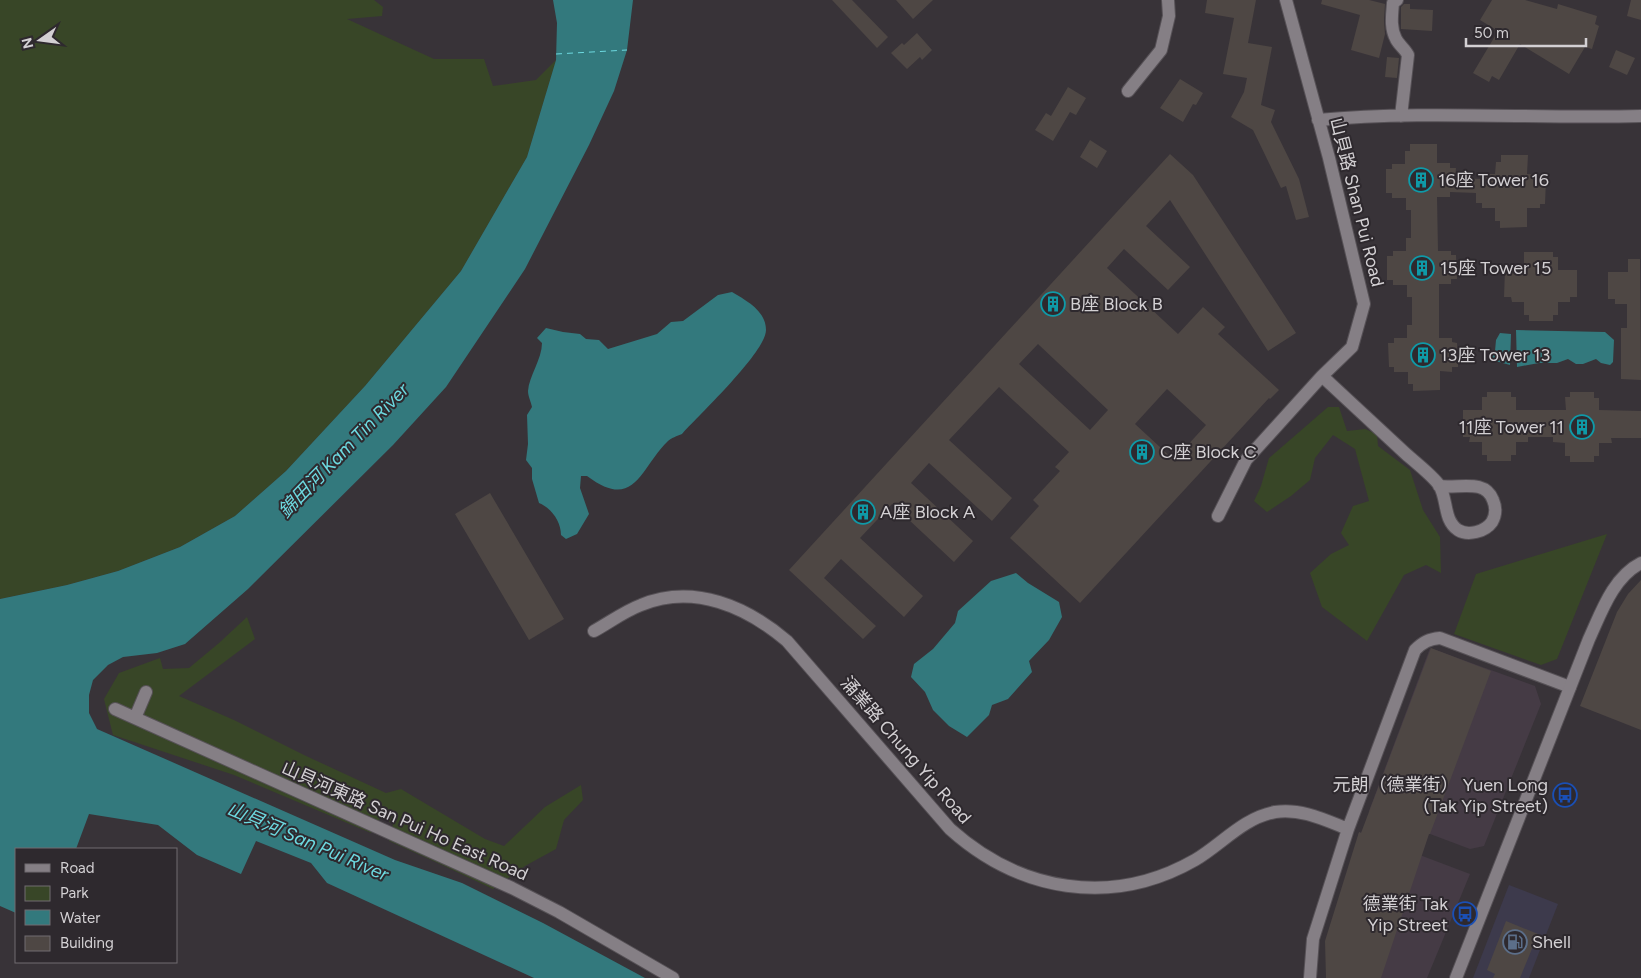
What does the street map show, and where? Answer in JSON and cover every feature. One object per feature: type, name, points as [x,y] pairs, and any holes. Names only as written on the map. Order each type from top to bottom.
[{"type":"street","points":[[1128,91],[1161,50],[1169,16],[1168,0]]},
{"type":"street","name":"山貝路 Shan Pui Road","points":[[1218,516],[1246,460],[1322,376],[1352,347],[1364,304],[1286,0]]},
{"type":"street","points":[[1397,0],[1393,3],[1391,26],[1396,39],[1408,55],[1401,116]]},
{"type":"street","points":[[1318,120],[1365,116],[1586,118],[1641,116]]},
{"type":"street","points":[[1322,376],[1439,486],[1451,523],[1458,530],[1467,534],[1482,531],[1491,524],[1495,514],[1495,504],[1491,494],[1480,486],[1464,485],[1452,488],[1439,486]]},
{"type":"street","points":[[1456,978],[1555,730],[1570,687],[1605,605],[1618,582],[1641,563]]},
{"type":"street","name":"涌業路 Chung Yip Road","points":[[594,631],[626,612],[644,604],[675,597],[712,600],[740,609],[755,617],[787,641],[950,829],[993,862],[1036,880],[1080,887],[1110,887],[1135,883],[1182,867],[1246,823],[1266,814],[1277,812],[1306,814],[1348,829]]},
{"type":"street","points":[[1310,978],[1314,939],[1348,829],[1416,650],[1422,643],[1440,638],[1570,687]]},
{"type":"street","points":[[135,718],[146,692]]},
{"type":"street","name":"山貝河東路 San Pui Ho East Road","points":[[115,709],[512,888],[559,912],[673,978]]},
{"type":"shaded area","points":[[1430,648],[1535,686],[1541,704],[1484,846],[1470,849],[1369,811]]},
{"type":"shaded area","points":[[1359,832],[1470,874],[1427,978],[1326,978]]},
{"type":"shaded area","name":"Shell","points":[[1509,885],[1558,904],[1529,978],[1473,978]]},
{"type":"green space","points":[[0,0],[374,0],[383,7],[382,16],[347,19],[434,59],[484,59],[493,86],[536,80],[556,60],[527,157],[461,271],[365,386],[286,471],[235,516],[180,547],[118,571],[67,585],[0,599]]},
{"type":"green space","points":[[1328,407],[1339,407],[1347,431],[1365,429],[1377,434],[1378,446],[1410,470],[1423,510],[1440,537],[1441,573],[1426,565],[1404,575],[1367,641],[1322,607],[1310,573],[1331,554],[1349,545],[1341,533],[1353,506],[1369,501],[1355,449],[1333,435],[1315,458],[1310,480],[1291,496],[1267,512],[1254,501],[1261,486],[1269,458]]},
{"type":"green space","points":[[1607,534],[1557,659],[1541,665],[1454,634],[1476,574]]},
{"type":"green space","points":[[247,617],[255,639],[179,696],[234,720],[386,793],[401,789],[485,839],[504,846],[545,807],[581,785],[583,800],[564,820],[556,849],[525,866],[493,889],[389,841],[393,825],[382,815],[371,833],[234,775],[113,735],[104,699],[119,673],[160,658],[163,669],[189,668]]},
{"type":"water","points":[[553,0],[633,0],[627,50],[614,91],[589,145],[525,269],[446,387],[393,445],[248,589],[185,644],[157,653],[123,657],[108,665],[93,680],[89,695],[89,713],[97,729],[395,860],[462,883],[543,923],[645,978],[534,978],[327,883],[311,863],[256,841],[241,874],[197,855],[158,825],[89,814],[76,848],[15,848],[15,913],[0,906],[0,599],[67,585],[118,571],[180,547],[235,516],[286,471],[365,386],[461,271],[527,157],[556,60],[557,23]]},
{"type":"water","points":[[732,292],[755,307],[763,317],[766,330],[763,340],[755,353],[730,384],[682,434],[668,441],[635,482],[626,488],[616,490],[603,486],[587,476],[581,476],[580,488],[589,514],[577,534],[566,539],[561,535],[559,525],[548,508],[539,503],[532,479],[532,468],[526,460],[528,444],[527,415],[532,407],[528,391],[542,343],[537,338],[546,328],[580,334],[586,339],[599,340],[608,349],[657,334],[671,322],[683,321],[718,295]]},
{"type":"water","points":[[1516,330],[1605,332],[1614,340],[1613,362],[1610,365],[1601,363],[1596,359],[1583,364],[1576,364],[1568,359],[1557,363],[1539,363],[1517,367]]},
{"type":"water","points":[[1500,333],[1511,334],[1510,365],[1495,362],[1491,358]]},
{"type":"water","points":[[1016,573],[1028,583],[1059,602],[1062,617],[1049,640],[1029,661],[1032,672],[1008,699],[992,705],[989,715],[967,737],[949,726],[933,710],[925,692],[911,677],[914,664],[933,649],[955,623],[958,611],[991,581]]},
{"type":"building","points":[[832,0],[852,0],[888,37],[877,48]]},
{"type":"building","points":[[896,0],[933,0],[913,19]]},
{"type":"building","points":[[1207,0],[1256,0],[1248,43],[1272,47],[1261,105],[1275,110],[1271,122],[1299,179],[1309,217],[1296,220],[1286,186],[1281,188],[1253,130],[1231,117],[1244,92],[1247,78],[1223,74],[1234,18],[1205,13]]},
{"type":"building","points":[[1322,0],[1369,0],[1385,4],[1385,34],[1379,58],[1351,50],[1360,15],[1321,4]]},
{"type":"building","points":[[1492,0],[1525,0],[1557,9],[1558,4],[1597,16],[1595,24],[1599,26],[1592,49],[1585,47],[1569,74],[1520,44],[1499,80],[1492,76],[1489,82],[1473,73],[1498,31],[1480,20]]},
{"type":"building","points":[[1631,0],[1641,0],[1641,20],[1627,16]]},
{"type":"building","points":[[1404,4],[1410,4],[1410,9],[1433,10],[1432,31],[1401,29],[1401,7]]},
{"type":"building","points":[[917,33],[932,50],[922,60],[920,57],[907,69],[891,53],[902,43],[904,45]]},
{"type":"building","points":[[1616,50],[1635,58],[1627,75],[1609,67]]},
{"type":"building","points":[[1387,57],[1399,58],[1397,78],[1385,77]]},
{"type":"building","points":[[1180,79],[1203,93],[1196,105],[1193,104],[1183,122],[1160,108]]},
{"type":"building","points":[[1068,87],[1086,98],[1076,115],[1070,112],[1053,141],[1035,130],[1046,113],[1051,116]]},
{"type":"building","points":[[1090,140],[1107,151],[1097,168],[1080,157]]},
{"type":"building","points":[[1410,144],[1437,144],[1437,163],[1450,163],[1450,168],[1456,168],[1455,178],[1482,179],[1482,174],[1495,174],[1496,162],[1501,162],[1501,155],[1528,155],[1527,174],[1540,175],[1540,179],[1546,180],[1545,204],[1540,204],[1540,208],[1527,208],[1527,227],[1500,228],[1500,221],[1495,221],[1495,208],[1482,208],[1482,203],[1476,203],[1476,193],[1450,192],[1450,197],[1437,197],[1438,251],[1451,251],[1451,255],[1456,255],[1457,279],[1451,279],[1451,284],[1439,284],[1439,338],[1452,338],[1452,342],[1457,343],[1458,361],[1458,367],[1452,367],[1452,372],[1440,371],[1440,390],[1413,391],[1413,384],[1408,384],[1408,372],[1394,372],[1394,367],[1389,367],[1388,343],[1394,343],[1394,338],[1407,338],[1407,325],[1412,325],[1412,297],[1407,297],[1407,285],[1393,285],[1393,280],[1387,280],[1387,256],[1393,256],[1393,251],[1406,251],[1406,238],[1411,238],[1411,210],[1406,210],[1406,198],[1392,198],[1392,193],[1386,193],[1386,169],[1392,169],[1392,164],[1405,164],[1405,151],[1410,151]]},
{"type":"building","points":[[1170,154],[1193,175],[1296,333],[1268,351],[1170,200],[1146,226],[1190,267],[1168,290],[1124,249],[1107,268],[1178,334],[1203,307],[1225,327],[1218,334],[1279,390],[1269,398],[1080,603],[1010,538],[1039,506],[1033,500],[1060,471],[1055,467],[1069,452],[999,387],[949,440],[1012,498],[992,521],[929,463],[911,483],[973,541],[954,562],[892,504],[860,538],[923,596],[904,617],[841,559],[824,578],[876,626],[863,639],[789,570]],"holes":[[[1038,344],[1108,410],[1090,430],[1019,364]],[[1167,389],[1206,425],[1174,460],[1135,424]]]},
{"type":"building","points":[[1524,252],[1553,252],[1553,257],[1558,257],[1558,270],[1577,270],[1577,297],[1570,297],[1570,302],[1558,302],[1558,315],[1553,315],[1553,321],[1529,321],[1529,315],[1524,315],[1524,302],[1512,302],[1511,297],[1504,297],[1505,270],[1524,270]]},
{"type":"building","points":[[1628,259],[1640,259],[1641,380],[1621,379],[1621,328],[1627,328],[1627,304],[1615,304],[1615,299],[1608,299],[1608,272],[1628,272]]},
{"type":"building","points":[[1487,392],[1511,392],[1511,397],[1516,397],[1516,410],[1566,410],[1565,397],[1570,397],[1570,392],[1594,392],[1594,398],[1599,398],[1599,410],[1641,411],[1641,438],[1611,438],[1612,443],[1599,443],[1599,456],[1594,456],[1594,462],[1570,462],[1570,456],[1565,456],[1565,443],[1553,442],[1553,437],[1528,437],[1528,442],[1516,442],[1516,455],[1511,455],[1511,461],[1487,461],[1487,455],[1482,455],[1482,442],[1469,442],[1470,437],[1463,437],[1463,410],[1482,410],[1482,397],[1487,397]]},
{"type":"building","points":[[490,493],[564,619],[529,640],[455,514]]},
{"type":"building","points":[[1641,580],[1641,730],[1580,706],[1617,612],[1628,594]]},
{"type":"building","points":[[1431,648],[1491,671],[1429,834],[1381,978],[1326,978],[1325,941],[1359,832],[1361,833]]},
{"type":"building","points":[[1506,921],[1538,934],[1520,978],[1493,978],[1495,974],[1487,970]]},
{"type":"ferry route","points":[[556,54],[627,50]]},
{"type":"place","name":"16座 Tower 16","points":[[1421,180]]},
{"type":"place","name":"15座 Tower 15","points":[[1422,268]]},
{"type":"place","name":"B座 Block B","points":[[1053,304]]},
{"type":"place","name":"13座 Tower 13","points":[[1423,355]]},
{"type":"place","name":"11座 Tower 11","points":[[1582,427]]},
{"type":"place","name":"C座 Block C","points":[[1142,452]]},
{"type":"place","name":"A座 Block A","points":[[863,512]]},
{"type":"place","name":"元朗（德業街） Yuen Long (Tak Yip Street)","points":[[1565,795]]},
{"type":"place","name":"德業街 Tak Yip Street","points":[[1465,914]]},
{"type":"place","name":"Shell","points":[[1515,942]]},
{"type":"water label","name":"錦田河 Kam Tin River","points":[[343,450]]},
{"type":"water label","name":"山貝河 San Pui River","points":[[308,841]]}]
